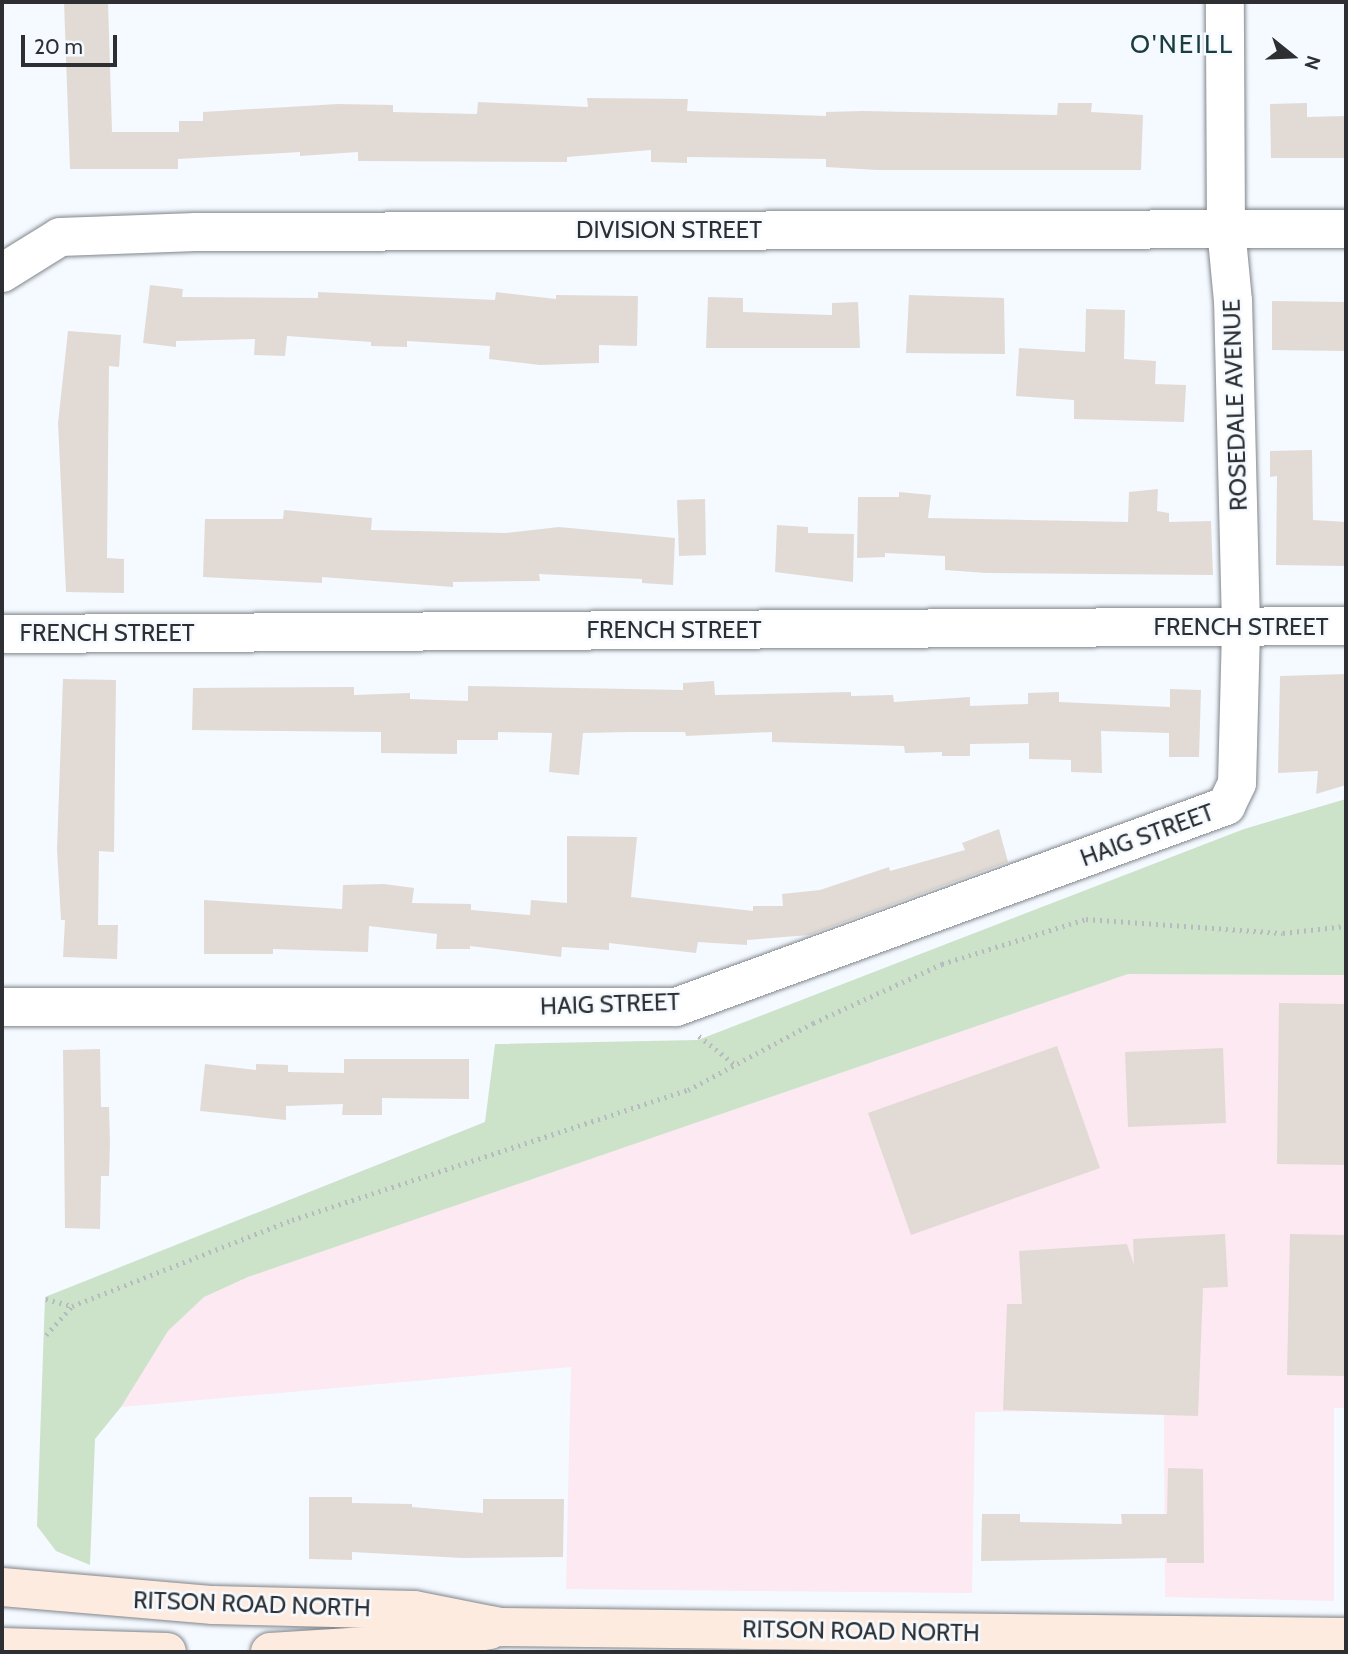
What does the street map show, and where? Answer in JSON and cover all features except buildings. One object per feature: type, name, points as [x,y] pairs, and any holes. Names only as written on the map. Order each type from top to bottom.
[{"type":"main road","name":"RITSON ROAD NORTH","points":[[2,1587],[212,1605],[414,1610],[501,1627],[1346,1637]]},
{"type":"main road","name":"RITSON ROAD NORTH","points":[[270,1652],[415,1643],[501,1627]]},
{"type":"main road","name":"RITSON ROAD NORTH","points":[[2,1647],[167,1652]]},
{"type":"street","name":"ROSEDALE AVENUE","points":[[1225,2],[1226,228],[1233,301],[1241,626],[1237,783],[1226,806]]},
{"type":"street","name":"DIVISION STREET","points":[[2,273],[60,237],[196,232],[1346,229]]},
{"type":"street","name":"FRENCH STREET","points":[[2,634],[1346,626]]},
{"type":"street","name":"HAIG STREET","points":[[2,1007],[676,1007],[1226,806]]},
{"type":"path","points":[[46,1335],[72,1307],[292,1220],[688,1090],[813,1023],[942,964],[1086,919],[1283,933],[1346,926]]},
{"type":"path","points":[[46,1299],[72,1307]]},
{"type":"shaded area","points":[[1128,974],[1346,975],[1346,1408],[1334,1408],[1334,1601],[1165,1597],[1164,1410],[975,1412],[972,1593],[566,1589],[571,1367],[121,1407],[168,1331],[204,1297],[248,1277]]},
{"type":"green space","points":[[1346,799],[1346,975],[1128,974],[248,1277],[204,1297],[168,1331],[121,1407],[95,1439],[90,1565],[56,1551],[37,1526],[45,1297],[485,1122],[495,1044],[698,1040],[1244,829]]},
{"type":"district","name":"O'NEILL","points":[[1182,45]]}]
